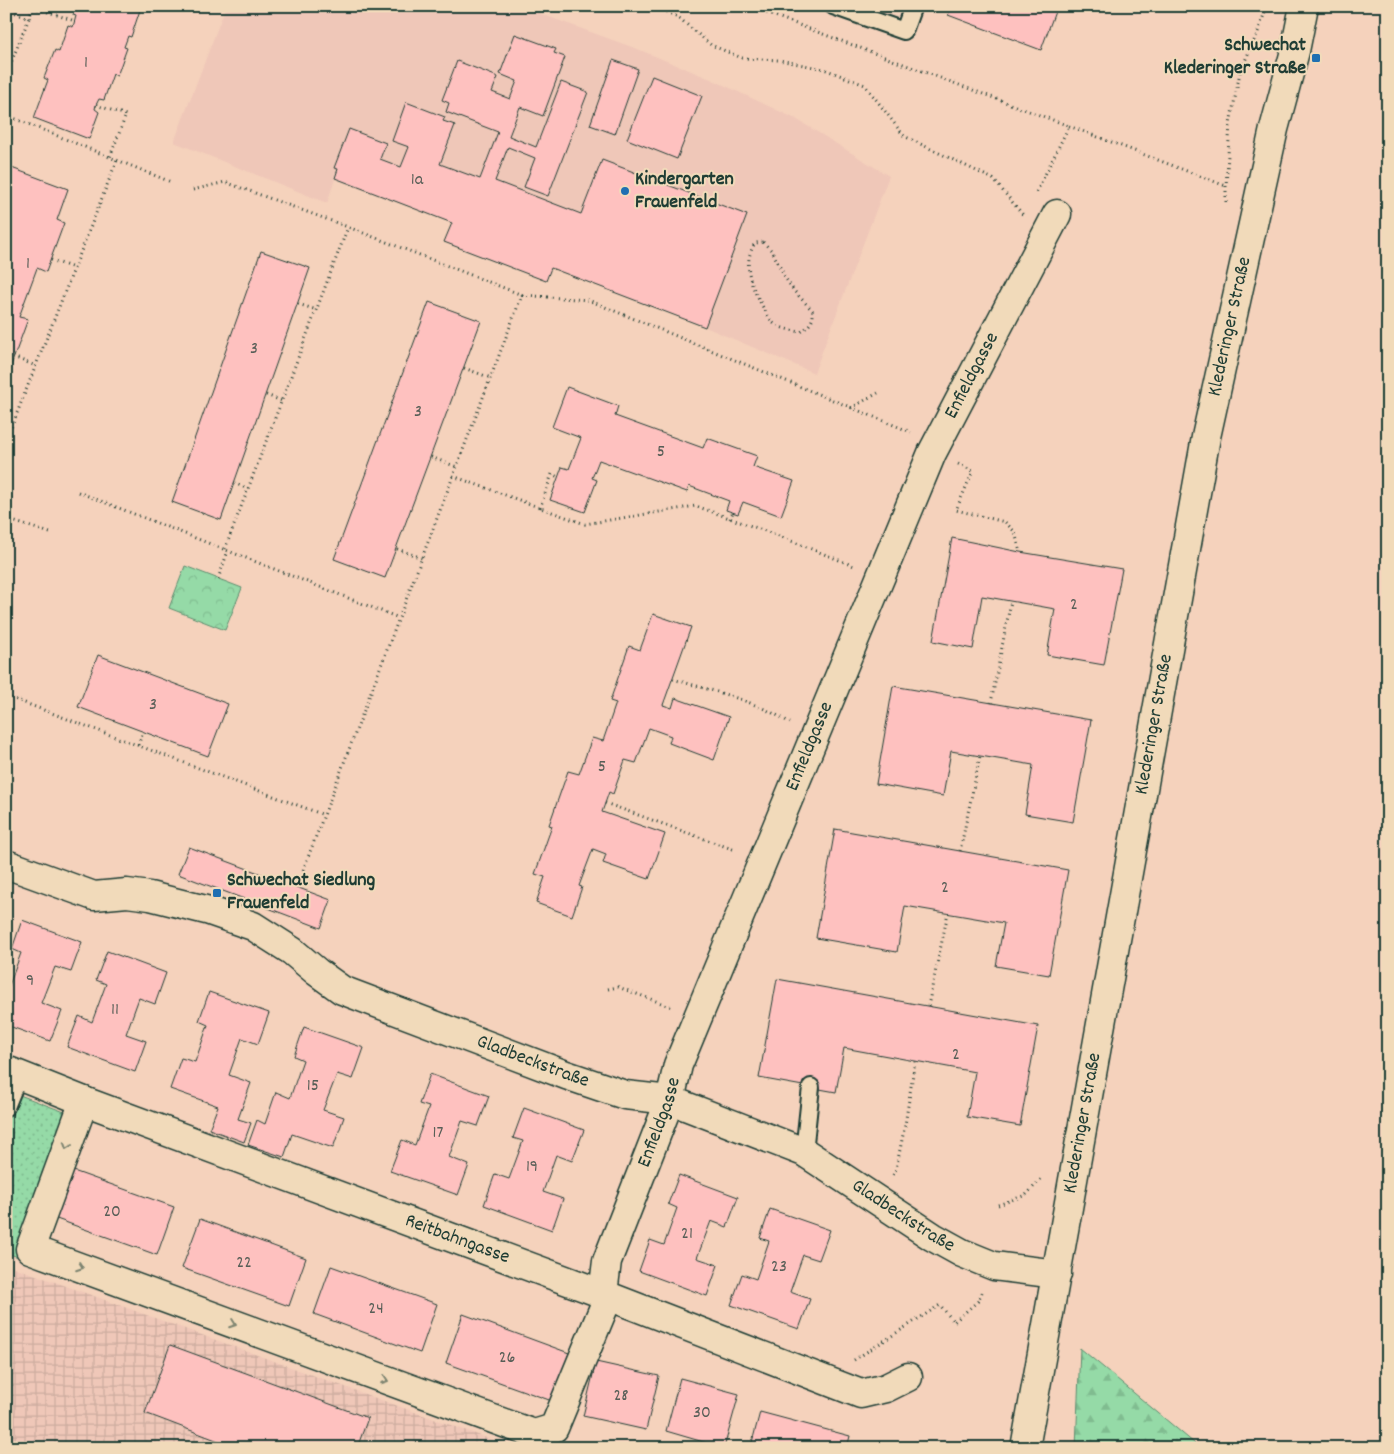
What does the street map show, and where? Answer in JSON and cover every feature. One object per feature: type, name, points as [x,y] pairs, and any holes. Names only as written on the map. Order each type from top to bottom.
[{"type":"street","name":"Klederinger Straße","points":[[1026,1448],[1206,436],[1274,129],[1295,51],[1304,6]]},
{"type":"street","name":"Enfieldgasse","points":[[84,1101],[30,1249],[534,1434],[554,1428],[604,1308],[603,1294],[607,1261],[670,1100],[678,1065],[932,453],[1057,214]]},
{"type":"street","name":"Gladbeckstraße","points":[[6,864],[94,896],[127,893],[150,896],[210,911],[254,926],[292,950],[317,972],[342,990],[566,1075],[625,1095],[670,1100],[804,1152],[962,1253],[994,1266],[1056,1274]]},
{"type":"street","name":"Reitbahngasse","points":[[12,1072],[84,1101],[603,1294],[861,1394],[886,1388],[908,1377]]},
{"type":"lane","points":[[833,6],[904,31],[913,6]]},
{"type":"lane","points":[[6,1108],[12,1072]]},
{"type":"lane","points":[[804,1152],[811,1087]]},
{"type":"path","points":[[6,75],[33,6],[74,21]]},
{"type":"path","points":[[652,6],[678,17],[711,45],[742,58],[779,60],[824,68],[865,85],[904,136],[993,179],[1024,216],[1028,208]]},
{"type":"path","points":[[748,6],[1226,186]]},
{"type":"path","points":[[6,9],[29,18]]},
{"type":"path","points":[[96,105],[126,115],[110,157]]},
{"type":"path","points":[[6,115],[171,182]]},
{"type":"path","points":[[1032,200],[1069,126]]},
{"type":"path","points":[[6,441],[117,160]]},
{"type":"path","points":[[193,190],[225,182],[348,227],[522,295],[588,300],[912,433],[916,425]]},
{"type":"path","points":[[218,579],[248,490],[348,227]]},
{"type":"path","points":[[763,242],[772,251],[786,280],[809,306],[813,311],[812,321],[801,332],[780,327],[771,321],[757,296],[748,270],[748,259],[755,244],[763,242]]},
{"type":"path","points":[[51,260],[74,268]]},
{"type":"path","points":[[302,873],[522,295]]},
{"type":"path","points":[[298,304],[317,310]]},
{"type":"path","points":[[13,357],[36,366]]},
{"type":"path","points":[[464,368],[491,378]]},
{"type":"path","points":[[851,408],[878,392]]},
{"type":"path","points":[[266,395],[282,400]]},
{"type":"path","points":[[932,453],[973,471],[956,510],[1005,522],[1014,532],[1020,552]]},
{"type":"path","points":[[431,457],[457,467]]},
{"type":"path","points":[[540,508],[552,474],[558,477]]},
{"type":"path","points":[[453,476],[585,524],[696,506],[780,536],[855,567]]},
{"type":"path","points":[[234,483],[248,490]]},
{"type":"path","points":[[78,492],[399,618]]},
{"type":"path","points":[[730,519],[733,512]]},
{"type":"path","points":[[6,519],[50,533]]},
{"type":"path","points":[[396,549],[422,558]]},
{"type":"path","points":[[991,703],[1011,601]]},
{"type":"path","points":[[673,679],[736,699],[778,715],[790,723]]},
{"type":"path","points":[[6,696],[324,815]]},
{"type":"path","points":[[138,746],[144,732]]},
{"type":"path","points":[[960,851],[980,756]]},
{"type":"path","points":[[606,802],[738,851]]},
{"type":"path","points":[[928,1006],[948,913]]},
{"type":"path","points":[[608,989],[618,987],[677,1009]]},
{"type":"path","points":[[881,1202],[896,1169],[916,1061]]},
{"type":"path","points":[[823,1380],[940,1305],[954,1322],[978,1301],[994,1266]]},
{"type":"shaded area","name":"Kindergarten Frauenfeld","points":[[226,6],[519,6],[640,50],[713,80],[796,119],[889,176],[814,373],[705,327],[551,268],[546,281],[444,242],[451,223],[335,179],[327,203],[174,142]]},
{"type":"shaded area","points":[[6,1264],[19,1269],[514,1448],[6,1448]]},
{"type":"green space","points":[[185,566],[242,588],[225,630],[169,608]]},
{"type":"green space","points":[[17,1094],[75,1116],[22,1258],[6,1253],[6,1124]]},
{"type":"green space","points":[[1080,1348],[1200,1448],[1076,1448]]},
{"type":"building","points":[[76,6],[139,6],[140,10],[131,37],[128,36],[124,47],[127,48],[117,76],[113,74],[104,100],[99,99],[96,105],[95,109],[99,112],[89,139],[34,118],[48,80],[44,78],[55,50],[59,52],[68,25],[73,27],[76,16],[73,15]]},
{"type":"building","points":[[952,6],[1057,6],[1041,50],[948,15]]},
{"type":"building","points":[[515,34],[556,49],[554,53],[565,57],[543,116],[520,107],[509,136],[536,147],[561,82],[588,92],[548,196],[524,187],[535,158],[508,147],[495,181],[581,214],[602,160],[747,215],[705,327],[551,268],[546,281],[444,242],[452,223],[335,178],[338,169],[334,168],[349,129],[386,143],[380,159],[401,167],[409,147],[392,141],[406,102],[445,117],[443,121],[455,125],[440,164],[480,179],[498,132],[446,112],[449,103],[442,100],[457,61],[498,77],[492,92],[510,99],[517,81],[500,74]]},
{"type":"building","points":[[613,60],[638,69],[615,134],[590,125]]},
{"type":"building","points":[[652,76],[702,96],[677,159],[627,139]]},
{"type":"building","points":[[9,167],[68,189],[57,220],[64,223],[46,272],[37,268],[19,317],[28,319],[10,368],[6,367],[6,175]]},
{"type":"building","points":[[261,251],[310,268],[221,520],[172,502]]},
{"type":"building","points":[[429,302],[481,321],[385,578],[334,559]]},
{"type":"building","points":[[567,387],[618,406],[615,416],[703,448],[707,438],[757,456],[753,467],[794,481],[781,516],[743,502],[738,514],[726,510],[729,501],[689,486],[687,492],[599,460],[592,478],[597,480],[585,512],[550,500],[562,467],[569,469],[581,438],[552,427]]},
{"type":"building","points":[[952,538],[1020,552],[1122,569],[1104,665],[1047,655],[1055,609],[982,596],[973,649],[933,641]]},
{"type":"building","points":[[653,614],[691,627],[663,705],[672,708],[675,698],[729,717],[714,760],[669,743],[671,736],[649,728],[636,763],[625,760],[613,794],[609,792],[602,812],[665,834],[649,879],[603,863],[606,854],[593,849],[579,886],[582,887],[572,916],[536,903],[545,877],[535,874],[552,826],[549,825],[568,771],[579,774],[592,738],[603,741],[616,703],[610,701],[629,646],[640,650]]},
{"type":"building","points":[[98,655],[228,704],[208,756],[78,707]]},
{"type":"building","points":[[893,686],[1091,720],[1073,822],[1025,814],[1033,765],[951,751],[943,796],[876,784]]},
{"type":"building","points":[[835,829],[1068,870],[1049,975],[996,966],[1004,923],[905,906],[897,952],[816,938]]},
{"type":"building","points":[[189,847],[331,900],[321,928],[178,874]]},
{"type":"building","points":[[22,920],[82,942],[71,972],[55,967],[41,1003],[62,1011],[50,1041],[6,1025],[6,990],[21,953],[12,949]]},
{"type":"building","points":[[107,951],[166,973],[155,1004],[139,998],[126,1034],[146,1041],[135,1072],[67,1047],[79,1016],[92,1022],[106,984],[96,980]]},
{"type":"building","points":[[777,979],[1038,1026],[1020,1126],[967,1117],[975,1072],[844,1048],[836,1092],[759,1078]]},
{"type":"building","points":[[209,992],[269,1013],[258,1044],[242,1038],[229,1075],[251,1083],[238,1119],[251,1123],[244,1142],[209,1129],[218,1106],[170,1089],[181,1058],[195,1062],[208,1025],[199,1021]]},
{"type":"building","points":[[304,1027],[364,1048],[353,1079],[337,1074],[323,1110],[344,1117],[333,1148],[292,1134],[284,1157],[248,1145],[257,1120],[265,1124],[276,1092],[290,1098],[303,1060],[294,1056]]},
{"type":"building","points":[[430,1074],[489,1096],[478,1126],[462,1121],[449,1157],[469,1165],[458,1195],[390,1171],[402,1140],[415,1145],[429,1107],[419,1104]]},
{"type":"building","points":[[524,1108],[584,1130],[572,1161],[556,1155],[543,1192],[563,1199],[552,1230],[484,1205],[495,1174],[509,1179],[523,1141],[513,1138]]},
{"type":"building","points":[[68,1169],[174,1207],[157,1255],[51,1217]]},
{"type":"building","points":[[679,1175],[738,1197],[727,1227],[711,1221],[697,1258],[718,1265],[707,1296],[639,1271],[650,1240],[664,1245],[677,1208],[668,1204]]},
{"type":"building","points":[[770,1209],[830,1230],[819,1260],[803,1255],[790,1292],[810,1299],[799,1329],[731,1305],[742,1274],[756,1279],[769,1241],[760,1238]]},
{"type":"building","points":[[200,1219],[306,1258],[289,1306],[182,1268]]},
{"type":"building","points":[[331,1266],[437,1304],[420,1353],[314,1314]]},
{"type":"building","points":[[463,1314],[569,1353],[552,1401],[446,1363]]},
{"type":"building","points":[[170,1345],[368,1418],[357,1448],[237,1448],[145,1413]]},
{"type":"building","points":[[596,1362],[659,1376],[646,1430],[583,1416]]},
{"type":"building","points":[[680,1378],[739,1394],[724,1448],[666,1431]]},
{"type":"building","points":[[760,1412],[850,1436],[847,1448],[760,1448],[751,1446]]},
{"type":"place","name":"Schwechat Klederinger Straße","points":[[1316,58]]},
{"type":"place","name":"Kindergarten Frauenfeld","points":[[625,191]]},
{"type":"place","name":"Schwechat Siedlung Frauenfeld","points":[[217,893]]}]
